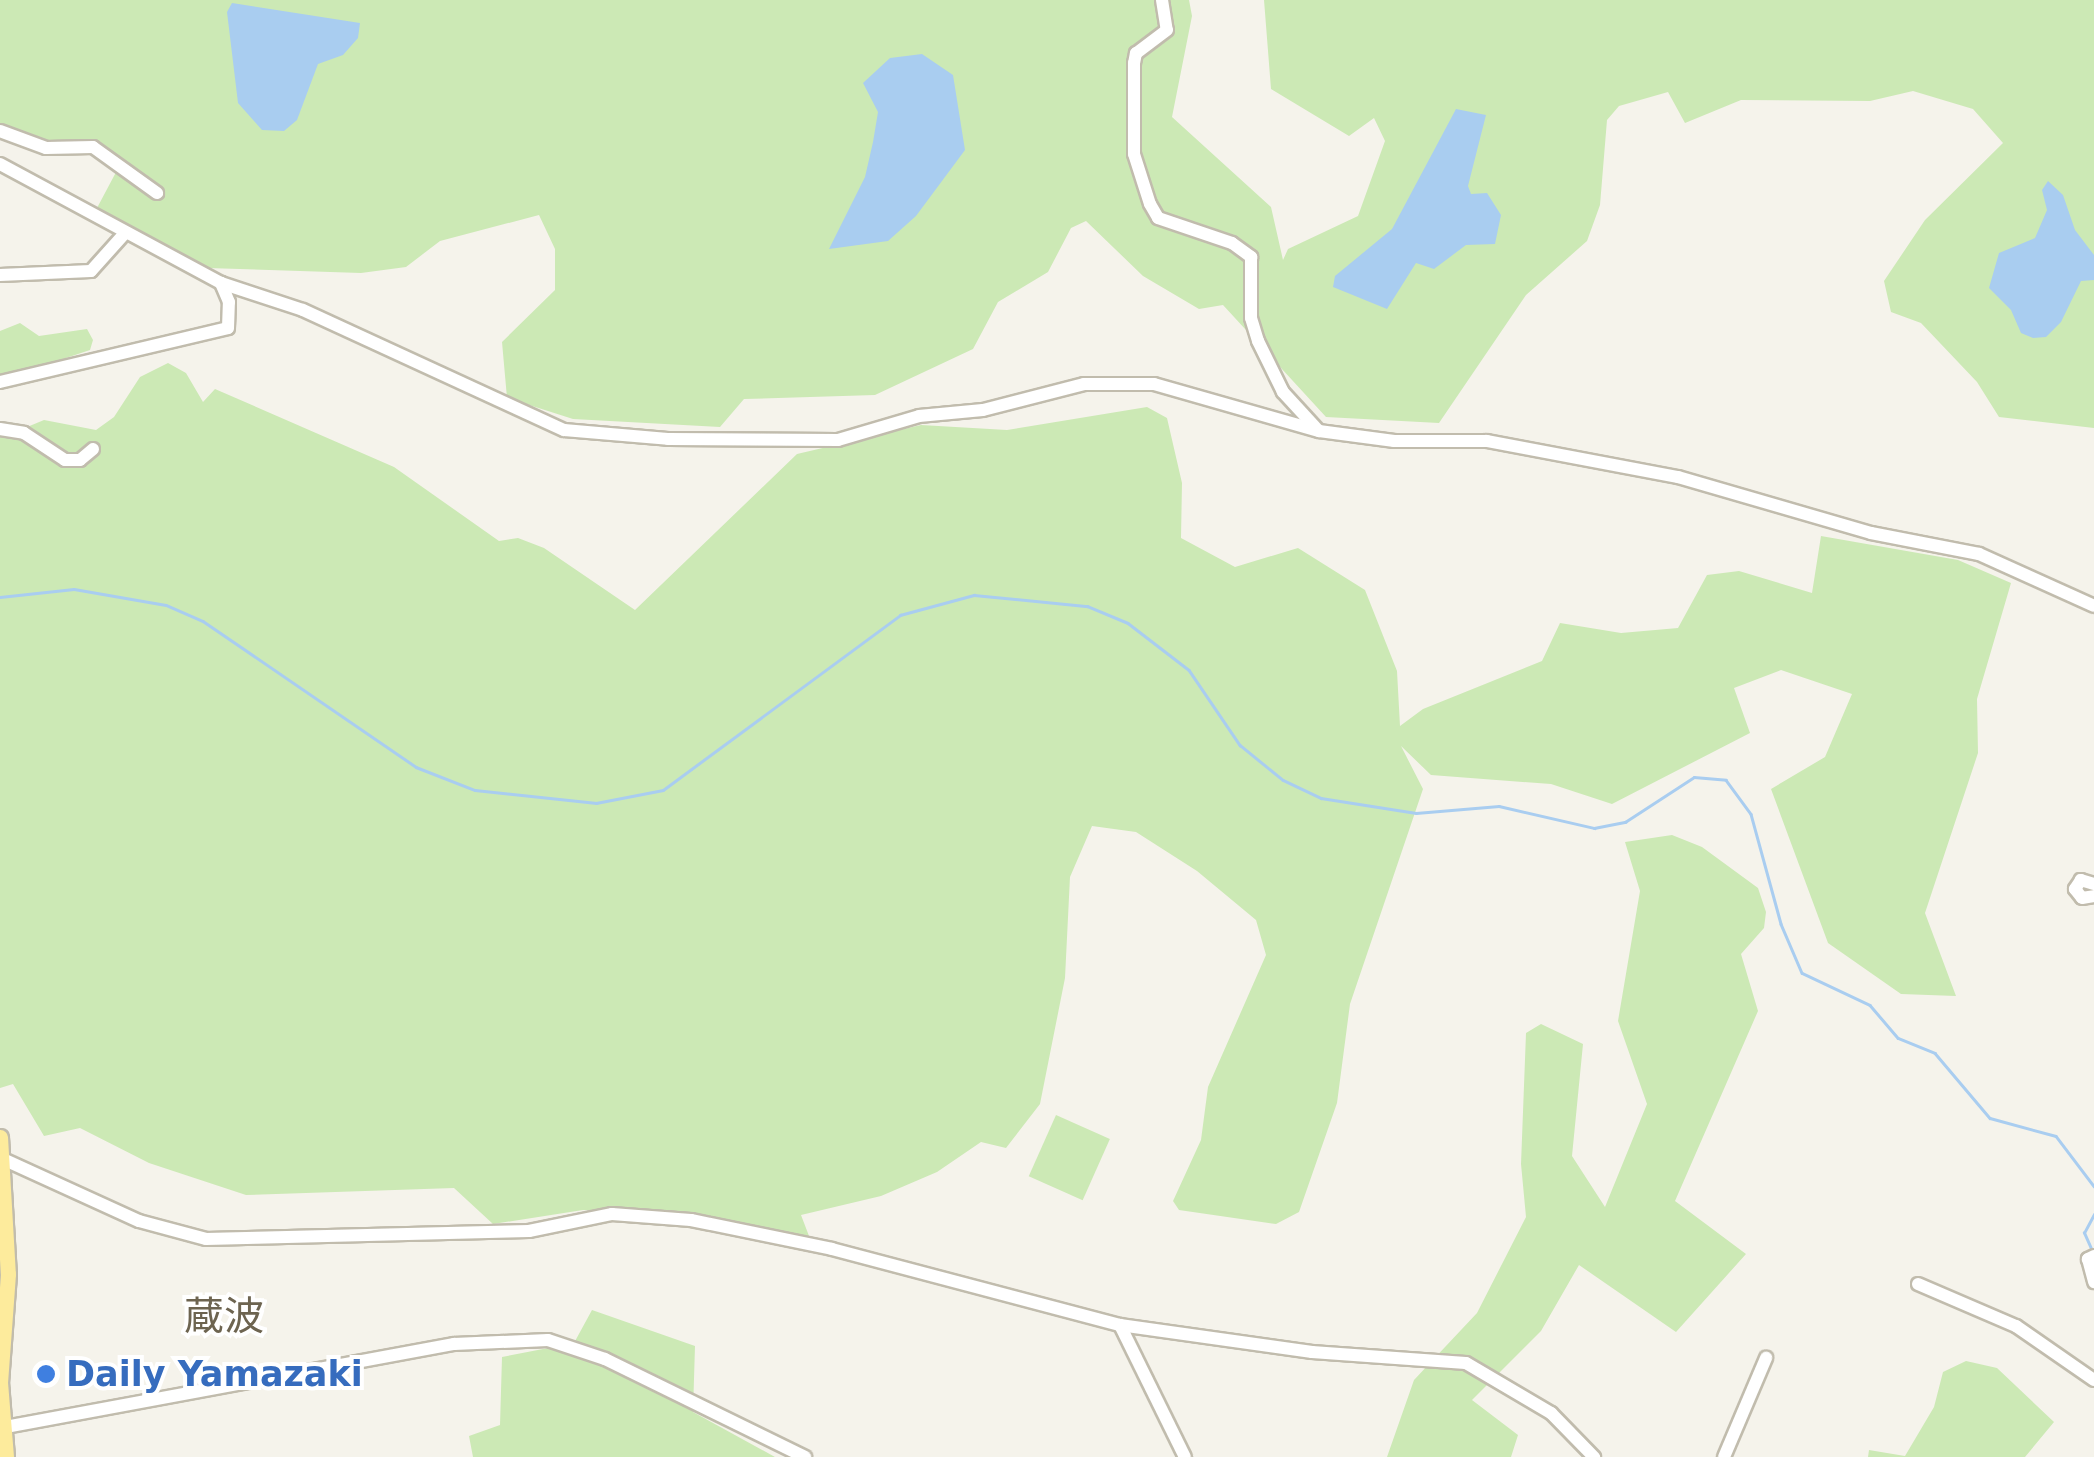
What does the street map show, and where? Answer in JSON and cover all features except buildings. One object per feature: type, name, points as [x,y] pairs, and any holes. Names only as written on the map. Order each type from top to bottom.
[{"type":"main road","points":[[0,1138],[5,1160],[1,1428],[6,1457]]},
{"type":"street","points":[[1162,0],[1166,30],[1136,54],[1134,63],[1134,154],[1150,204],[1158,218],[1232,243],[1251,257],[1251,318],[1258,341],[1283,392],[1319,431]]},
{"type":"street","points":[[0,131],[46,148],[93,147],[157,194]]},
{"type":"street","points":[[0,164],[221,283],[302,310],[520,414],[600,436],[838,440],[920,416],[1125,382],[1319,431],[1394,441],[1487,441],[1678,477],[1871,533],[1980,554],[2094,606]]},
{"type":"street","points":[[0,276],[91,271],[126,232]]},
{"type":"street","points":[[0,382],[228,328],[229,302],[221,283]]},
{"type":"street","points":[[0,429],[24,433],[65,460],[80,460],[93,450]]},
{"type":"street","points":[[2094,884],[2084,878],[2076,886],[2079,896],[2094,894]]},
{"type":"street","points":[[5,1160],[139,1221],[206,1239],[529,1231],[612,1214],[652,1217],[832,1248],[1120,1325],[1312,1352],[1466,1363],[1551,1413],[1594,1457]]},
{"type":"street","points":[[2094,1256],[2088,1258],[2094,1282]]},
{"type":"street","points":[[1918,1284],[2016,1326],[2094,1380]]},
{"type":"street","points":[[1120,1325],[1185,1457]]},
{"type":"street","points":[[1,1428],[454,1344],[548,1340],[660,1384],[805,1457]]},
{"type":"street","points":[[1724,1457],[1766,1358]]},
{"type":"green space","points":[[0,0],[1189,0],[1192,16],[1172,117],[1271,207],[1283,260],[1288,249],[1358,216],[1385,141],[1374,118],[1349,136],[1271,89],[1264,0],[2094,0],[2094,428],[1999,417],[1977,382],[1921,323],[1891,312],[1884,281],[1925,220],[2003,143],[1973,109],[1913,91],[1870,101],[1741,100],[1685,123],[1668,92],[1619,106],[1607,120],[1600,205],[1587,241],[1526,295],[1439,423],[1326,417],[1223,305],[1199,309],[1143,276],[1086,221],[1071,228],[1048,272],[998,302],[973,349],[875,395],[744,399],[720,427],[573,419],[507,398],[502,342],[555,290],[555,249],[539,215],[440,241],[406,267],[361,273],[207,268],[97,208],[123,159],[84,142],[46,143],[0,127]]},
{"type":"green space","points":[[20,323],[39,336],[87,329],[93,340],[90,350],[0,380],[0,331]]},
{"type":"green space","points":[[168,363],[186,373],[203,402],[215,389],[394,467],[499,541],[518,538],[544,548],[635,610],[797,454],[921,425],[1007,430],[1147,407],[1167,418],[1182,483],[1181,538],[1235,567],[1298,548],[1365,590],[1397,671],[1400,726],[1423,709],[1542,661],[1560,623],[1621,633],[1678,628],[1707,575],[1739,571],[1812,593],[1821,536],[1958,560],[2011,583],[1977,699],[1978,753],[1925,913],[1956,996],[1901,994],[1828,943],[1771,789],[1825,757],[1852,694],[1781,670],[1734,688],[1750,733],[1612,804],[1551,784],[1431,775],[1401,746],[1423,789],[1350,1004],[1337,1103],[1299,1212],[1276,1224],[1179,1210],[1173,1201],[1201,1140],[1208,1087],[1266,955],[1256,920],[1197,871],[1136,832],[1092,826],[1070,877],[1065,978],[1040,1104],[1006,1148],[981,1142],[937,1172],[881,1196],[801,1215],[809,1236],[697,1217],[583,1210],[493,1224],[454,1188],[246,1195],[149,1163],[80,1128],[44,1136],[13,1084],[0,1088],[0,422],[3,437],[44,420],[96,430],[114,417],[140,377]]},
{"type":"green space","points":[[1672,835],[1702,847],[1758,888],[1766,912],[1764,928],[1741,954],[1758,1011],[1675,1201],[1746,1254],[1676,1332],[1579,1265],[1541,1331],[1472,1400],[1518,1435],[1511,1457],[1387,1457],[1414,1380],[1477,1313],[1526,1217],[1521,1164],[1526,1033],[1541,1024],[1583,1044],[1572,1156],[1605,1207],[1647,1104],[1618,1021],[1640,891],[1625,842]]},
{"type":"green space","points":[[1056,1115],[1110,1139],[1083,1200],[1029,1176]]},
{"type":"green space","points":[[592,1310],[695,1346],[693,1412],[775,1457],[473,1457],[469,1436],[500,1425],[502,1357],[574,1343]]},
{"type":"green space","points":[[1966,1361],[1997,1368],[2054,1422],[2025,1457],[1868,1457],[1869,1450],[1905,1456],[1934,1407],[1943,1372]]},
{"type":"water","points":[[232,3],[360,23],[358,38],[343,55],[318,64],[297,120],[284,131],[262,130],[238,103],[227,12]]},
{"type":"water","points":[[922,54],[953,75],[965,150],[916,216],[888,241],[829,249],[865,177],[873,142],[878,112],[863,83],[890,58]]},
{"type":"water","points":[[1456,109],[1486,115],[1468,186],[1471,194],[1487,193],[1501,215],[1495,244],[1466,245],[1434,269],[1416,263],[1387,309],[1333,287],[1335,276],[1392,229]]},
{"type":"water","points":[[2048,181],[2063,195],[2075,230],[2094,255],[2094,280],[2081,281],[2061,322],[2046,337],[2033,338],[2021,333],[2011,310],[1989,288],[1999,253],[2035,238],[2047,210],[2042,190]]},
{"type":"waterway","points":[[0,597],[74,589],[166,605],[203,621],[416,767],[475,790],[596,803],[663,790],[900,615],[974,595],[1087,606],[1128,623],[1189,670],[1240,745],[1283,780],[1321,798],[1416,813],[1499,806],[1594,828],[1625,822],[1694,777],[1726,780],[1751,814],[1781,924],[1802,973],[1870,1005],[1898,1038],[1935,1053],[1990,1118],[2056,1136],[2094,1186]]},
{"type":"waterway","points":[[2093,1253],[2084,1233],[2094,1214]]},
{"type":"place","name":"Daily Yamazaki","points":[[46,1374]]},
{"type":"district","name":"蔵波","points":[[224,1316]]}]
